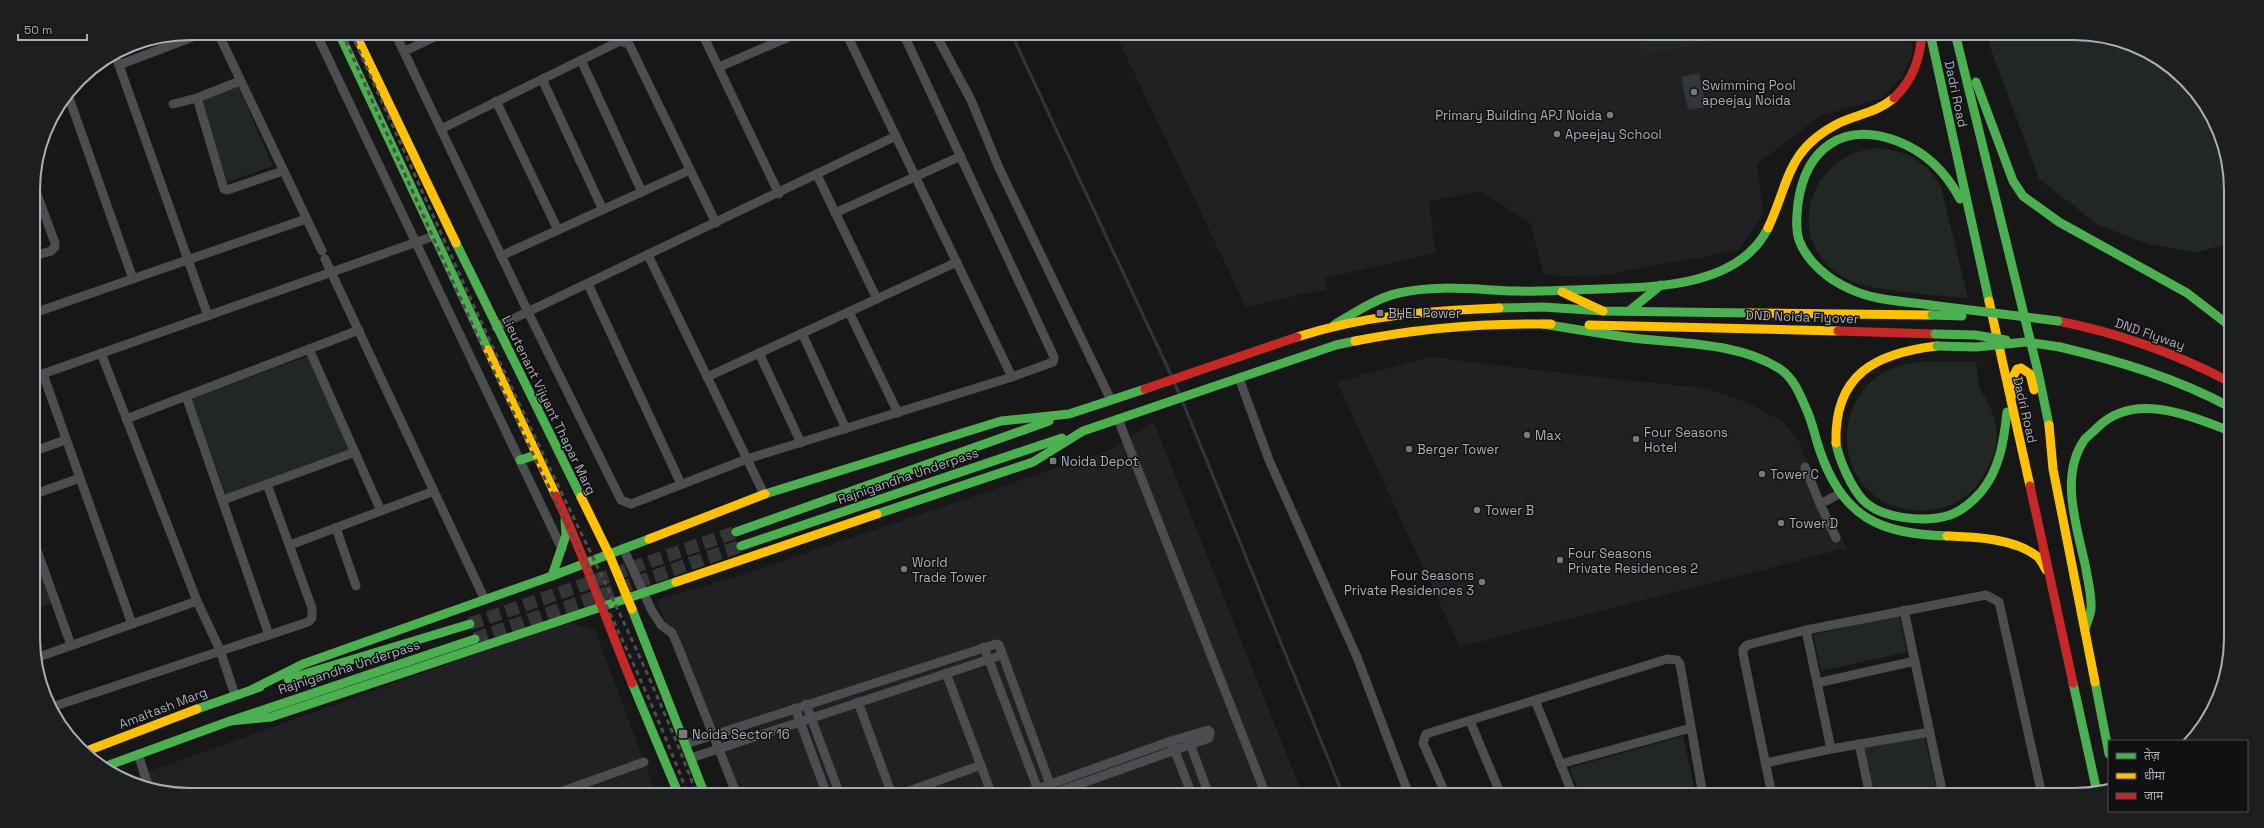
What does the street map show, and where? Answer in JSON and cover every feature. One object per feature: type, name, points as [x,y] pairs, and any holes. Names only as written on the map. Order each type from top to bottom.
[{"type":"main road","points":[[342,40],[586,563],[600,607],[676,788]]},
{"type":"main road","name":"Lieutenant Vijyant Thapar Marg","points":[[358,40],[496,327],[609,554],[626,598],[652,656],[702,788]]},
{"type":"main road","points":[[253,689],[303,664],[552,576],[764,494],[1001,421],[1069,414],[1334,326],[1370,304],[1399,294],[1457,288],[1560,291],[1661,285],[1695,280],[1737,262],[1753,250],[1765,235],[1775,211],[1786,176],[1804,146],[1820,134],[1847,120],[1869,114],[1893,99],[1906,85],[1919,65],[1922,40]]},
{"type":"main road","name":"Dadri Road","points":[[1931,40],[2096,787]]},
{"type":"main road","name":"Dadri Road","points":[[1958,40],[2038,372],[2049,426],[2053,469],[2108,749]]},
{"type":"main road","points":[[1959,40],[2013,181],[2023,196],[2059,222],[2188,292],[2224,321]]},
{"type":"main road","points":[[1971,225],[1952,184],[1932,161],[1905,143],[1872,133],[1852,134],[1833,142],[1819,154],[1806,172],[1799,192],[1797,213],[1799,241],[1821,272],[1850,290],[1877,297],[2016,317]]},
{"type":"main road","points":[[1629,311],[1661,285]]},
{"type":"main road","points":[[1560,291],[1603,311]]},
{"type":"main road","name":"DND Noida Flyover","points":[[1334,326],[1425,311],[1543,307],[1603,311],[2016,317],[2058,321]]},
{"type":"main road","name":"DND Flyway","points":[[2058,321],[2080,325],[2132,339],[2178,356],[2224,379]]},
{"type":"main road","points":[[110,765],[230,721],[271,717],[1033,462],[1083,431],[1336,345],[1379,335],[1426,328],[1543,324],[1632,338],[1704,346],[1738,352],[1781,370],[1795,384],[1814,424],[1820,451],[1835,486],[1857,513],[1878,524],[1902,532],[1921,535],[1983,537],[2017,546],[2038,556],[2049,575]]},
{"type":"main road","name":"DND Noida Flyover","points":[[1543,324],[1975,335],[2060,347],[2100,356],[2172,379],[2224,404]]},
{"type":"main road","points":[[2008,391],[2006,428],[1998,464],[1987,486],[1975,499],[1957,510],[1939,518],[1918,520],[1888,515],[1864,501],[1851,481],[1838,452],[1836,431],[1844,399],[1850,386],[1861,372],[1878,361],[1903,350],[1937,346],[1976,347],[2026,342]]},
{"type":"main road","points":[[2027,477],[2023,428],[2013,382],[2013,377],[2017,369],[2026,370],[2032,381],[2041,427],[2053,469]]},
{"type":"main road","points":[[2084,633],[2092,606],[2073,506],[2071,479],[2081,447],[2093,430],[2110,418],[2129,410],[2160,407],[2193,416],[2224,429]]},
{"type":"main road","name":"Rajnigandha Underpass","points":[[736,532],[1069,414]]},
{"type":"main road","name":"Rajnigandha Underpass","points":[[741,546],[1083,431]]},
{"type":"main road","points":[[520,460],[536,455]]},
{"type":"main road","points":[[552,576],[566,535],[565,516]]},
{"type":"main road","name":"Rajnigandha Underpass","points":[[253,689],[470,624]]},
{"type":"main road","name":"Rajnigandha Underpass","points":[[230,721],[475,639]]},
{"type":"main road","name":"Amaltash Marg","points":[[90,750],[253,689]]},
{"type":"street","points":[[119,65],[185,40]]},
{"type":"street","points":[[221,40],[485,600]]},
{"type":"street","points":[[319,40],[417,242],[562,549]]},
{"type":"street","points":[[398,40],[528,312],[621,500],[630,504],[747,459],[1012,378],[1051,364],[1054,357],[906,40]]},
{"type":"street","points":[[404,51],[428,40]]},
{"type":"street","points":[[706,40],[779,194]]},
{"type":"street","points":[[719,67],[782,40]]},
{"type":"street","points":[[849,40],[1012,378]]},
{"type":"street","points":[[939,40],[970,100],[1002,175],[1110,400]]},
{"type":"street","points":[[441,129],[620,41],[629,44],[716,223]]},
{"type":"street","points":[[117,59],[208,316]]},
{"type":"street","points":[[581,60],[642,192]]},
{"type":"street","points":[[542,79],[603,210]]},
{"type":"street","points":[[173,104],[197,98],[240,81]]},
{"type":"street","points":[[197,98],[224,189],[228,190],[283,171]]},
{"type":"street","points":[[70,100],[132,279]]},
{"type":"street","points":[[496,102],[558,230]]},
{"type":"street","points":[[496,327],[779,194],[896,136]]},
{"type":"street","points":[[835,213],[961,156]]},
{"type":"street","points":[[501,256],[690,170]]},
{"type":"street","points":[[817,175],[877,299]]},
{"type":"street","points":[[40,202],[55,243],[55,247],[51,251],[40,254]]},
{"type":"street","points":[[40,311],[306,219]]},
{"type":"street","points":[[40,374],[434,236]]},
{"type":"street","points":[[648,255],[764,494]]},
{"type":"street","points":[[707,377],[957,262]]},
{"type":"street","points":[[588,284],[681,484]]},
{"type":"street","points":[[848,312],[898,413]]},
{"type":"street","points":[[126,419],[358,330]]},
{"type":"street","points":[[802,333],[846,429]]},
{"type":"street","points":[[309,349],[381,511]]},
{"type":"street","points":[[101,353],[197,601],[220,650],[235,695]]},
{"type":"street","points":[[759,353],[801,443]]},
{"type":"street","points":[[1239,378],[1270,460],[1356,657],[1406,788]]},
{"type":"street","points":[[40,380],[80,478],[132,624]]},
{"type":"street","points":[[186,396],[269,635]]},
{"type":"street","points":[[1118,419],[1263,788]]},
{"type":"street","points":[[40,449],[65,440]]},
{"type":"street","points":[[223,500],[355,452]]},
{"type":"street","points":[[1805,467],[1836,538]]},
{"type":"street","points":[[40,492],[80,478]]},
{"type":"street","points":[[55,706],[308,622],[312,618],[312,608],[268,484]]},
{"type":"street","points":[[290,545],[434,491]]},
{"type":"street","points":[[1820,504],[1841,493]]},
{"type":"street","points":[[336,528],[356,586]]},
{"type":"street","points":[[623,548],[661,625],[668,629],[675,638],[720,748],[734,788]]},
{"type":"street","points":[[40,560],[72,646]]},
{"type":"street","points":[[1770,788],[1743,649],[1747,644],[1806,630],[1986,595],[1999,602],[2040,788]]},
{"type":"street","points":[[41,656],[197,601]]},
{"type":"street","points":[[1904,610],[1942,788]]},
{"type":"street","points":[[1806,630],[1831,750]]},
{"type":"street","points":[[686,744],[806,704],[984,647],[998,644],[1051,788]]},
{"type":"street","points":[[984,647],[1037,788]]},
{"type":"street","points":[[691,758],[1002,655]]},
{"type":"street","points":[[1443,788],[1423,739],[1426,734],[1667,659],[1672,659],[1680,664],[1702,788]]},
{"type":"street","points":[[1817,683],[1915,660]]},
{"type":"street","points":[[946,674],[989,788]]},
{"type":"street","points":[[1535,700],[1570,788]]},
{"type":"street","points":[[858,702],[889,788]]},
{"type":"street","points":[[806,704],[837,788]]},
{"type":"street","points":[[795,708],[824,788]]},
{"type":"street","points":[[1470,721],[1498,788]]},
{"type":"street","points":[[1560,764],[1691,728]]},
{"type":"street","points":[[1044,788],[1050,784],[1172,741],[1207,730],[1210,732],[1209,738],[1069,788]]},
{"type":"street","points":[[1765,763],[1859,744],[1930,732]]},
{"type":"street","points":[[1187,736],[1206,788]]},
{"type":"street","points":[[1172,741],[1189,788]]},
{"type":"street","points":[[1859,744],[1868,788]]},
{"type":"street","points":[[138,754],[147,782]]},
{"type":"street","points":[[572,788],[644,762]]},
{"type":"street","points":[[917,788],[981,765]]},
{"type":"shaded area","points":[[1118,40],[1911,40],[1913,51],[1902,77],[1882,98],[1820,116],[1757,164],[1764,212],[1739,250],[1593,277],[1544,275],[1530,223],[1481,191],[1429,202],[1436,253],[1325,278],[1326,289],[1246,307]]},
{"type":"shaded area","points":[[1639,40],[1717,40],[1643,56]]},
{"type":"shaded area","points":[[1988,40],[2084,40],[2113,45],[2132,51],[2158,65],[2173,77],[2199,106],[2209,123],[2219,151],[2223,170],[2224,245],[2196,253],[2149,244],[2098,225],[2039,179]]},
{"type":"shaded area","name":"Swimming Pool apeejay Noida","points":[[1699,73],[1706,107],[1688,110],[1681,77]]},
{"type":"shaded area","points":[[237,84],[273,166],[227,182],[199,96]]},
{"type":"shaded area","points":[[1876,148],[1896,151],[1914,158],[1929,170],[1941,187],[1968,298],[1903,292],[1868,286],[1843,277],[1824,261],[1813,242],[1809,222],[1811,201],[1820,182],[1834,166],[1853,154]]},
{"type":"shaded area","points":[[308,356],[349,449],[226,494],[191,399]]},
{"type":"shaded area","points":[[1430,357],[1604,378],[1706,388],[1750,404],[1784,422],[1800,443],[1816,487],[1847,548],[1460,647],[1337,382]]},
{"type":"shaded area","points":[[1917,362],[1976,362],[1979,386],[1993,413],[1997,432],[1996,445],[1991,463],[1970,493],[1952,504],[1927,510],[1914,510],[1885,502],[1864,485],[1851,463],[1847,438],[1851,412],[1864,389],[1886,371]]},
{"type":"shaded area","points":[[1153,421],[1300,788],[730,788],[657,600],[735,577],[1113,449]]},
{"type":"shaded area","points":[[40,571],[51,603],[40,607]]},
{"type":"shaded area","points":[[1899,615],[1907,652],[1821,671],[1813,635]]},
{"type":"shaded area","points":[[567,621],[595,630],[654,788],[180,788],[151,783],[133,777]]},
{"type":"shaded area","points":[[1924,733],[1936,788],[1873,788],[1864,746]]},
{"type":"shaded area","points":[[1683,736],[1694,788],[1577,788],[1569,768]]},
{"type":"waterway","points":[[1014,40],[1172,377]]},
{"type":"waterway","points":[[1174,382],[1180,395]]},
{"type":"waterway","points":[[1182,400],[1340,788]]},
{"type":"tunnel","points":[[470,624],[736,532]]},
{"type":"tunnel","points":[[475,639],[741,546]]},
{"type":"railway","points":[[345,40],[494,372],[628,652],[685,788]]},
{"type":"railway","points":[[354,40],[459,273],[547,463],[637,651],[694,788]]},
{"type":"traffic: fast","points":[[342,40],[488,350]]},
{"type":"traffic: fast","points":[[1932,40],[1989,301]]},
{"type":"traffic: fast","points":[[1957,40],[2038,372],[2049,425]]},
{"type":"traffic: fast","points":[[1976,82],[2013,181],[2023,196],[2059,222],[2187,293],[2224,321]]},
{"type":"traffic: fast","points":[[1930,305],[1889,300],[1860,293],[1834,281],[1813,263],[1807,256],[1798,235],[1797,212],[1802,184],[1809,167],[1819,154],[1830,144],[1844,137],[1860,135],[1878,136],[1897,141],[1926,157],[1942,172],[1960,199]]},
{"type":"traffic: fast","points":[[1334,325],[1365,306],[1382,298],[1414,290],[1458,288],[1558,291],[1645,287],[1694,280],[1717,273],[1737,262],[1755,247],[1768,228]]},
{"type":"traffic: fast","points":[[456,243],[581,497]]},
{"type":"traffic: fast","points":[[1629,311],[1661,285]]},
{"type":"traffic: fast","points":[[1930,305],[2058,321]]},
{"type":"traffic: fast","points":[[1499,308],[1543,307],[1603,311],[1750,313]]},
{"type":"traffic: fast","points":[[1932,315],[1962,316]]},
{"type":"traffic: fast","points":[[1543,324],[1633,338],[1690,343],[1728,349],[1764,360],[1785,373],[1795,386],[1808,412],[1829,474],[1840,492],[1853,507],[1867,518],[1883,526],[1923,535],[1947,536]]},
{"type":"traffic: fast","points":[[1935,334],[1975,335],[2006,340]]},
{"type":"traffic: fast","points":[[877,514],[1033,462],[1083,431],[1336,345],[1355,341]]},
{"type":"traffic: fast","points":[[1937,346],[1976,347],[2026,342],[2060,347]]},
{"type":"traffic: fast","points":[[2060,347],[2147,371],[2189,387],[2224,404]]},
{"type":"traffic: fast","points":[[765,494],[1001,421],[1069,414],[1145,389]]},
{"type":"traffic: fast","points":[[2085,629],[2091,612],[2091,599],[2075,520],[2071,486],[2077,454],[2085,439],[2113,416],[2129,410],[2145,408],[2180,414],[2224,429]]},
{"type":"traffic: fast","points":[[1836,443],[1846,473],[1863,500],[1871,506],[1892,515],[1904,518],[1929,519],[1950,515],[1958,511],[1981,492],[1993,474],[1997,464],[2007,412]]},
{"type":"traffic: fast","points":[[736,532],[1049,421]]},
{"type":"traffic: fast","points":[[741,546],[1062,438]]},
{"type":"traffic: fast","points":[[520,460],[536,455]]},
{"type":"traffic: fast","points":[[552,576],[566,535],[565,520]]},
{"type":"traffic: fast","points":[[253,689],[303,664],[552,576],[649,539]]},
{"type":"traffic: fast","points":[[230,721],[271,717],[676,582]]},
{"type":"traffic: fast","points":[[632,609],[702,788]]},
{"type":"traffic: fast","points":[[288,679],[470,624]]},
{"type":"traffic: fast","points":[[109,765],[230,721],[475,639]]},
{"type":"traffic: fast","points":[[2095,682],[2108,749]]},
{"type":"traffic: fast","points":[[632,683],[676,788]]},
{"type":"traffic: fast","points":[[2073,683],[2096,787]]},
{"type":"traffic: fast","points":[[197,709],[260,687]]},
{"type":"traffic: slow","points":[[358,40],[456,243]]},
{"type":"traffic: slow","points":[[1768,228],[1792,168],[1799,156],[1809,144],[1822,133],[1839,123],[1874,110],[1894,98]]},
{"type":"traffic: slow","points":[[1562,292],[1603,311]]},
{"type":"traffic: slow","points":[[1989,301],[2030,486]]},
{"type":"traffic: slow","points":[[1297,337],[1347,324],[1397,315],[1499,308]]},
{"type":"traffic: slow","points":[[1750,313],[1932,315]]},
{"type":"traffic: slow","points":[[1355,341],[1379,336],[1452,327],[1502,324],[1551,324]]},
{"type":"traffic: slow","points":[[1589,325],[1838,331]]},
{"type":"traffic: slow","points":[[1836,443],[1837,419],[1842,400],[1851,384],[1863,371],[1895,354],[1937,346]]},
{"type":"traffic: slow","points":[[488,350],[556,496]]},
{"type":"traffic: slow","points":[[2015,394],[2013,377],[2017,369],[2021,368],[2030,374],[2034,390]]},
{"type":"traffic: slow","points":[[2049,425],[2053,469],[2095,682]]},
{"type":"traffic: slow","points":[[649,539],[765,494]]},
{"type":"traffic: slow","points":[[581,497],[609,554],[632,609]]},
{"type":"traffic: slow","points":[[676,582],[877,514]]},
{"type":"traffic: slow","points":[[1947,536],[1982,538],[2006,542],[2018,546],[2038,557],[2046,570]]},
{"type":"traffic: slow","points":[[90,750],[197,709]]},
{"type":"traffic: jam","points":[[1894,98],[1901,91],[1911,76],[1917,60],[1921,40]]},
{"type":"traffic: jam","points":[[2058,321],[2081,326],[2146,345],[2188,362],[2224,379]]},
{"type":"traffic: jam","points":[[1838,331],[1935,334]]},
{"type":"traffic: jam","points":[[1145,389],[1297,337]]},
{"type":"traffic: jam","points":[[2030,486],[2073,683]]},
{"type":"traffic: jam","points":[[556,496],[567,519],[632,683]]},
{"type":"place","name":"Swimming Pool apeejay Noida","points":[[1694,92]]},
{"type":"place","name":"Primary Building APJ Noida","points":[[1610,115]]},
{"type":"place","name":"Apeejay School","points":[[1557,134]]},
{"type":"place","name":"BHEL Power","points":[[1380,313]]},
{"type":"place","name":"Max","points":[[1527,435]]},
{"type":"place","name":"Four Seasons Hotel","points":[[1636,439]]},
{"type":"place","name":"Berger Tower","points":[[1409,449]]},
{"type":"place","name":"Noida Depot","points":[[1053,461]]},
{"type":"place","name":"Tower C","points":[[1762,474]]},
{"type":"place","name":"Tower B","points":[[1477,510]]},
{"type":"place","name":"Tower D","points":[[1781,523]]},
{"type":"place","name":"Four Seasons Private Residences 2","points":[[1560,560]]},
{"type":"place","name":"World Trade Tower","points":[[904,569]]},
{"type":"place","name":"Four Seasons Private Residences 3","points":[[1482,582]]},
{"type":"place","name":"Noida Sector 16","points":[[683,734]]}]
